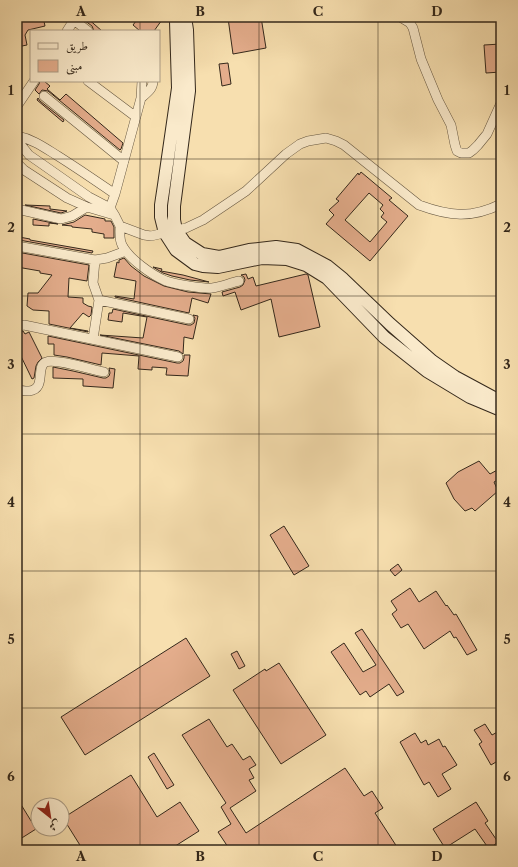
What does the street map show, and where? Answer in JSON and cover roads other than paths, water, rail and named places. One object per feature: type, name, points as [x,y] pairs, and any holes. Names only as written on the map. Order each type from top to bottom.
[{"type":"street","points":[[175,17],[178,88],[161,205],[161,218],[171,231],[185,243],[202,254],[219,257],[249,250],[276,247],[297,250],[327,266],[343,279],[390,324],[432,361],[455,377],[494,398],[501,400]]},
{"type":"street","points":[[185,17],[187,30],[189,91],[174,206],[174,220],[171,231],[176,250],[195,264],[203,266],[218,267],[262,258],[287,259],[306,266],[327,278],[384,337],[427,371],[470,397],[501,410]]},
{"type":"street","points":[[400,17],[410,23],[413,28],[421,59],[438,100],[451,125],[457,151],[461,153],[469,153],[478,145],[487,134],[501,103]]},
{"type":"street","points":[[67,30],[72,19],[87,30]]},
{"type":"street","points":[[17,106],[33,82]]},
{"type":"street","points":[[89,82],[136,117]]},
{"type":"street","points":[[112,212],[115,194],[141,98],[142,82]]},
{"type":"street","points":[[141,98],[150,91],[154,82]]},
{"type":"street","points":[[44,96],[124,161]]},
{"type":"street","points":[[17,136],[32,140],[115,194]]},
{"type":"street","points":[[120,226],[144,236],[151,236],[186,228],[203,220],[246,191],[286,154],[300,144],[319,138],[326,138],[344,145],[419,204],[433,210],[454,214],[468,214],[483,212],[501,204]]},
{"type":"street","points":[[17,140],[29,155],[112,212],[120,226],[120,240],[126,251],[151,273],[168,282],[195,287],[212,288],[239,281]]},
{"type":"street","points":[[17,164],[67,198],[88,207],[112,212]]},
{"type":"street","points":[[17,210],[61,219],[72,216],[88,207]]},
{"type":"street","points":[[17,246],[95,260],[107,258],[126,251]]},
{"type":"street","points":[[94,339],[99,300],[93,283],[95,260]]},
{"type":"street","points":[[99,300],[189,320]]},
{"type":"street","points":[[17,327],[24,326],[94,339],[178,357]]},
{"type":"street","points":[[17,389],[29,391],[37,387],[42,366],[48,361],[60,362],[104,372]]}]
